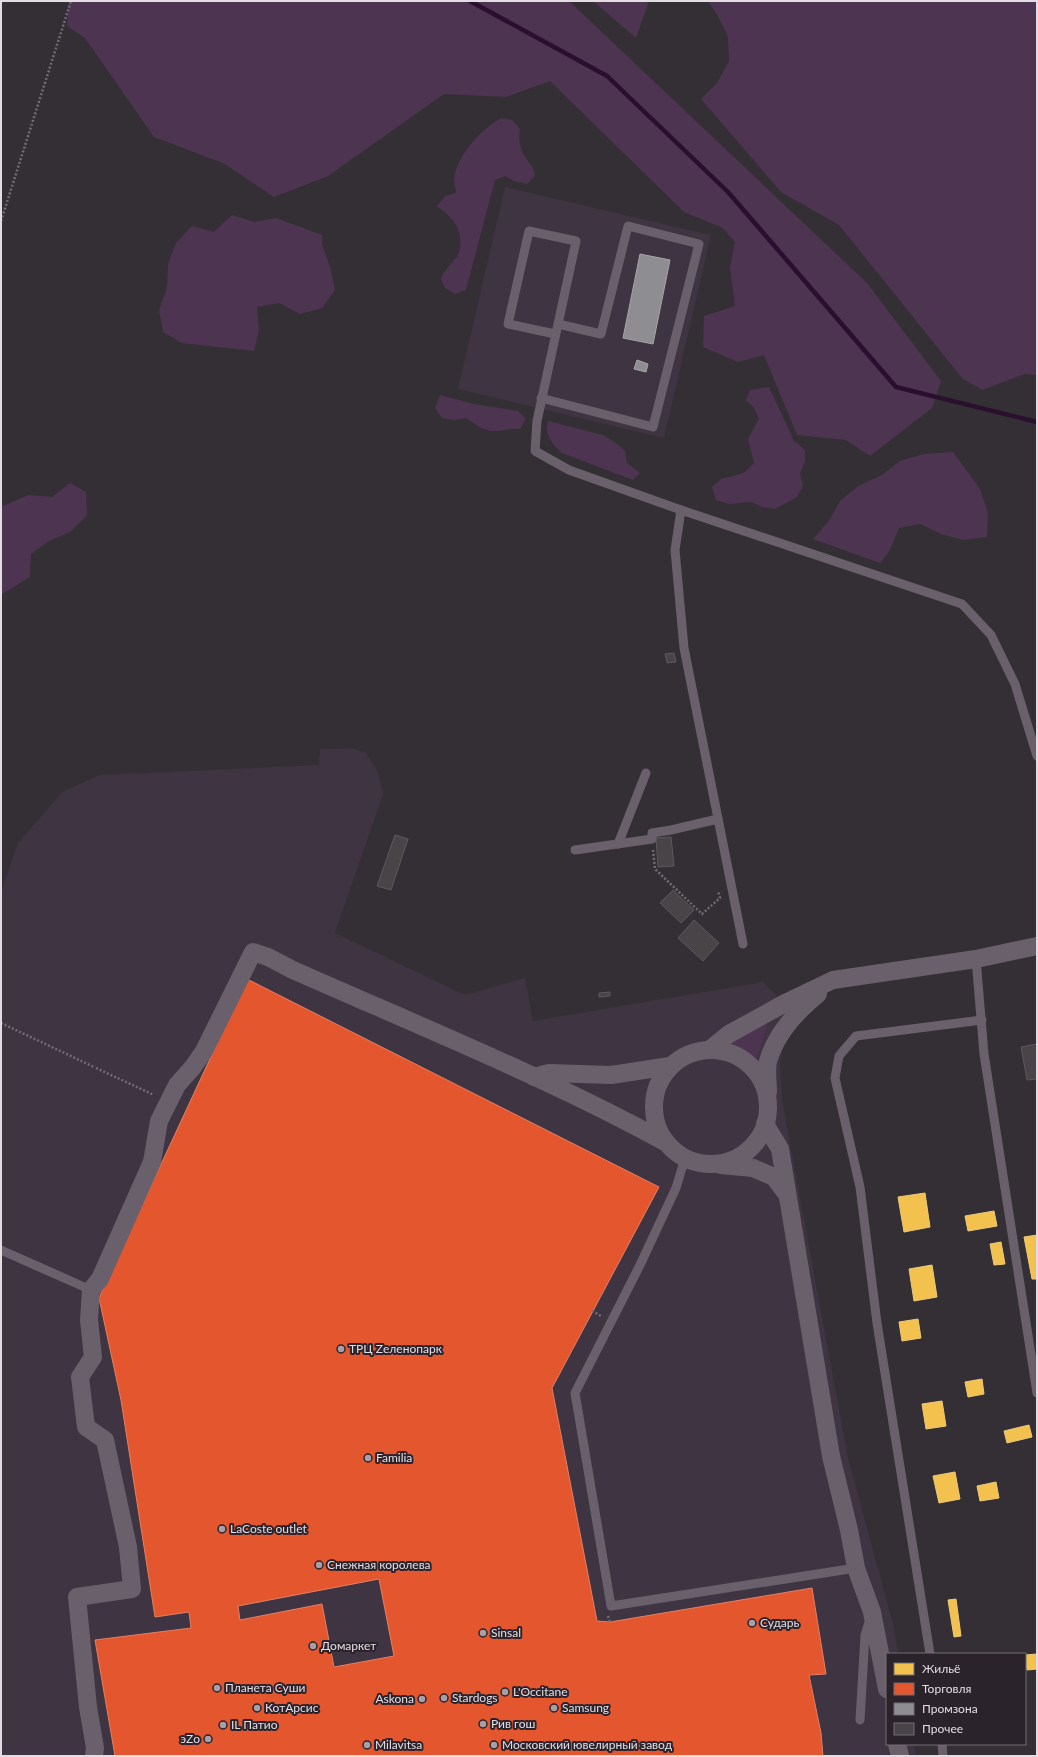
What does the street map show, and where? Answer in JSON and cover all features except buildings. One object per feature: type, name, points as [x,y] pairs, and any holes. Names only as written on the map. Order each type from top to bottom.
[{"type":"street","points":[[709,1050],[735,1030],[787,1002],[833,980],[976,959],[1037,946]]},
{"type":"street","points":[[94,1756],[77,1597],[132,1589],[128,1547],[105,1440],[86,1427],[82,1401],[80,1377],[93,1357],[89,1320],[90,1290],[100,1279],[152,1162],[159,1121],[177,1085],[204,1052],[253,952],[268,957],[293,970],[534,1077],[633,1124],[665,1142],[685,1158],[699,1163],[753,1168],[774,1177],[786,1194]]},
{"type":"street","points":[[714,1165],[736,1159],[754,1145],[765,1124],[768,1103],[768,1062],[777,1040],[800,1009],[833,980]]},
{"type":"street","points":[[665,1142],[656,1123],[654,1103],[659,1083],[670,1066],[688,1054],[709,1050],[731,1054],[749,1065],[762,1082],[768,1103]]},
{"type":"street","points":[[534,1077],[549,1073],[611,1075],[670,1066]]},
{"type":"street","points":[[765,1124],[780,1149],[786,1194],[831,1456],[849,1530],[856,1568],[872,1612],[886,1684]]},
{"type":"street","points":[[897,1745],[900,1756]]},
{"type":"lane","points":[[542,398],[653,427],[699,244],[628,226],[601,334],[558,324]]},
{"type":"lane","points":[[555,334],[508,324],[528,231],[576,241],[536,421],[535,451],[569,470],[681,510],[962,604],[991,635],[1005,663],[1015,684],[1037,756]]},
{"type":"lane","points":[[681,510],[674,550],[684,648],[743,944]]},
{"type":"lane","points":[[618,844],[646,773]]},
{"type":"lane","points":[[575,850],[652,839],[652,833],[718,819]]},
{"type":"lane","points":[[976,959],[984,1054],[1037,1393]]},
{"type":"lane","points":[[930,1653],[877,1323],[860,1187],[835,1078],[840,1056],[856,1036],[982,1020]]},
{"type":"lane","points":[[685,1158],[676,1188],[640,1265],[575,1393],[611,1606],[856,1568]]},
{"type":"lane","points":[[1,1250],[90,1290]]},
{"type":"lane","points":[[860,1720],[865,1635],[872,1612]]},
{"type":"lane","points":[[942,1745],[943,1756]]},
{"type":"path","points":[[1,221],[71,1]]},
{"type":"path","points":[[652,839],[654,869],[702,914],[720,898],[718,891]]},
{"type":"path","points":[[1,1023],[158,1098]]},
{"type":"shaded area","points":[[69,1],[569,1],[867,283],[941,381],[932,408],[870,456],[846,440],[797,435],[764,355],[738,362],[703,347],[704,316],[735,306],[730,267],[735,242],[723,228],[684,212],[550,81],[506,97],[444,94],[328,176],[274,197],[225,164],[154,137],[85,38],[67,26]]},
{"type":"shaded area","points":[[593,1],[649,1],[636,38]]},
{"type":"shaded area","points":[[708,1],[1037,1],[1037,375],[1025,374],[982,390],[963,379],[839,225],[781,192],[701,99],[717,83],[729,61],[728,37],[718,16]]},
{"type":"shaded area","points":[[501,118],[512,120],[520,129],[521,148],[523,154],[535,172],[535,176],[527,184],[514,181],[505,176],[495,180],[466,290],[455,294],[445,288],[441,278],[460,250],[460,236],[453,221],[437,206],[445,196],[456,193],[454,181],[456,171],[464,153],[478,136]]},
{"type":"shaded area","points":[[505,187],[711,235],[664,438],[458,389]]},
{"type":"shaded area","points":[[232,215],[254,222],[276,218],[322,235],[322,244],[330,267],[335,290],[322,308],[300,314],[279,303],[257,307],[259,330],[254,351],[182,343],[163,332],[159,310],[167,288],[168,264],[176,243],[192,226],[214,232]]},
{"type":"shaded area","points":[[769,387],[794,441],[805,450],[805,462],[800,473],[803,486],[797,497],[775,509],[762,507],[752,502],[728,504],[716,500],[712,487],[721,479],[745,472],[754,463],[748,439],[759,419],[754,408],[746,400],[750,390]]},
{"type":"shaded area","points":[[440,395],[474,404],[518,411],[526,419],[520,429],[489,431],[481,428],[466,418],[455,420],[442,418],[435,408]]},
{"type":"shaded area","points":[[548,421],[603,435],[625,451],[627,463],[640,473],[633,480],[562,453],[555,446],[548,435]]},
{"type":"shaded area","points":[[953,452],[980,489],[988,513],[987,537],[963,540],[941,534],[920,524],[899,528],[890,550],[880,563],[813,539],[829,521],[840,501],[858,486],[882,475],[900,461],[924,454]]},
{"type":"shaded area","points":[[70,483],[86,492],[87,515],[70,532],[49,541],[31,554],[30,577],[1,595],[1,507],[28,495],[52,497]]},
{"type":"shaded area","points":[[352,748],[366,753],[378,773],[383,794],[335,933],[465,995],[525,978],[533,1021],[763,982],[799,1019],[786,1036],[780,1062],[782,1100],[848,1458],[893,1624],[898,1653],[886,1653],[886,1745],[914,1745],[916,1756],[1,1756],[1,892],[18,843],[62,792],[100,775],[319,765],[320,749]]},
{"type":"shaded area","points":[[768,1023],[756,1062],[728,1044]]},
{"type":"waterway","points":[[470,1],[607,76],[728,192],[896,387],[1037,422]]},
{"type":"place","name":"ТРЦ Zеленопарк","points":[[341,1349]]},
{"type":"place","name":"Familia","points":[[368,1458]]},
{"type":"place","name":"LaCoste outlet","points":[[222,1529]]},
{"type":"place","name":"Снежная королева","points":[[319,1565]]},
{"type":"place","name":"Сударь","points":[[752,1623]]},
{"type":"place","name":"Sinsal","points":[[483,1633]]},
{"type":"place","name":"Домаркет","points":[[313,1646]]},
{"type":"place","name":"Планета Суши","points":[[217,1688]]},
{"type":"place","name":"L'Occitane","points":[[505,1692]]},
{"type":"place","name":"Stardogs","points":[[444,1698]]},
{"type":"place","name":"Askona","points":[[422,1699]]},
{"type":"place","name":"КотАрсис","points":[[257,1708]]},
{"type":"place","name":"Samsung","points":[[554,1708]]},
{"type":"place","name":"Рив гош","points":[[483,1724]]},
{"type":"place","name":"IL Патио","points":[[223,1725]]},
{"type":"place","name":"эZо","points":[[208,1739]]},
{"type":"place","name":"Milavitsa","points":[[367,1745]]},
{"type":"place","name":"Московский ювелирный завод","points":[[494,1745]]}]
